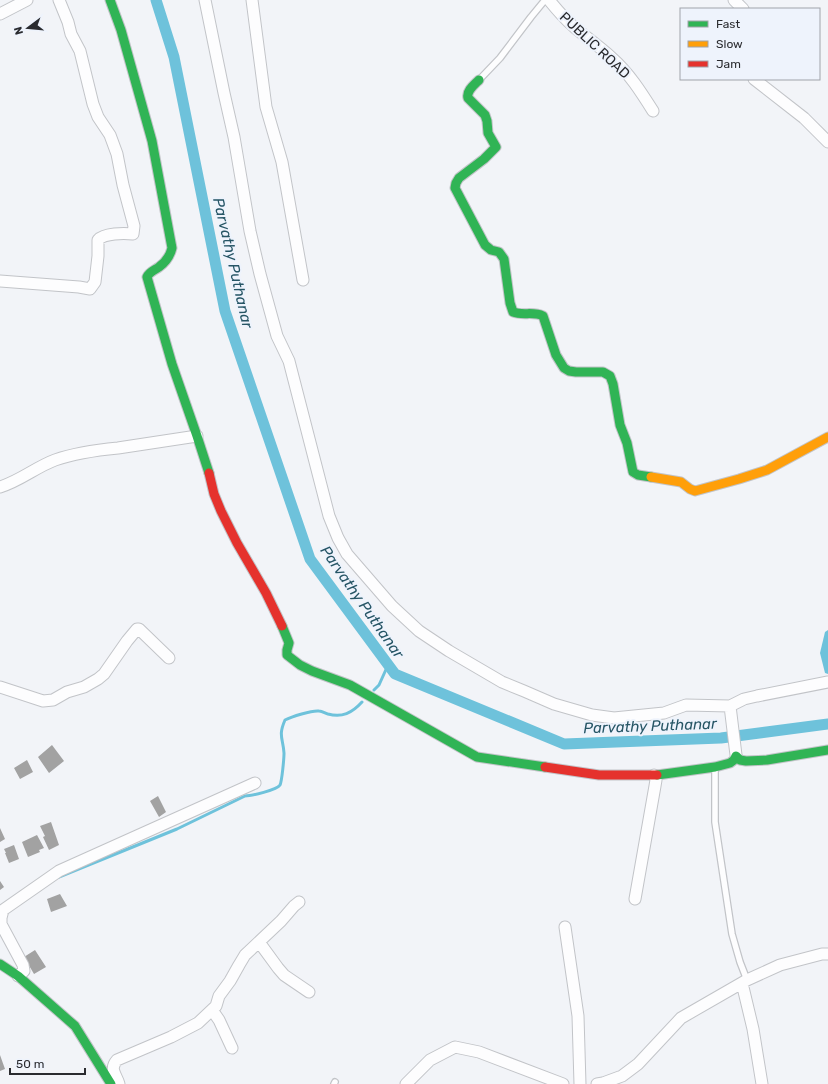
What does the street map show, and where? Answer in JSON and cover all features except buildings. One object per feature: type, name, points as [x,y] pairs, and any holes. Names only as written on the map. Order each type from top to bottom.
[{"type":"street","points":[[0,14],[27,0]]},
{"type":"street","points":[[0,281],[90,288],[95,282],[98,240],[102,236],[122,233],[133,234],[134,231],[117,154],[110,135],[98,117],[93,104],[80,51],[71,34],[68,22],[58,0]]},
{"type":"street","points":[[110,0],[121,30],[152,141],[172,248],[166,261],[148,274],[147,277],[172,364],[197,436],[214,494],[237,543],[266,593],[283,627],[289,643],[287,655],[312,671],[350,685],[477,757],[599,775],[654,775],[715,767],[730,763],[736,756],[731,710]]},
{"type":"street","points":[[205,0],[234,137],[250,231],[260,274],[277,336],[290,367],[331,521],[347,554],[392,606],[420,631],[449,651],[502,682],[554,704],[592,715],[614,718],[664,713],[686,706],[731,710],[744,699],[828,682]]},
{"type":"street","points":[[252,0],[266,107],[282,162],[303,280]]},
{"type":"street","name":"PUBLIC ROAD","points":[[549,0],[569,23],[621,66],[653,111]]},
{"type":"street","points":[[734,0],[742,8]]},
{"type":"street","points":[[479,80],[466,95],[485,115],[488,132],[496,147],[484,159],[459,178],[456,183],[456,192],[485,245],[489,249],[499,252],[503,257],[508,280],[510,303],[513,312],[519,314],[538,313],[543,316],[558,360],[565,370],[571,372],[603,372],[611,378],[614,385],[616,408],[620,425],[627,443],[633,472],[638,475],[683,482],[690,490],[694,491],[721,485],[767,470],[828,437]]},
{"type":"street","points":[[755,80],[804,118],[828,142]]},
{"type":"street","points":[[0,486],[11,483],[42,465],[56,460],[108,449],[197,436]]},
{"type":"street","points":[[0,687],[43,701],[53,700],[67,692],[84,687],[104,674],[137,629],[139,629],[169,658]]},
{"type":"street","points":[[736,756],[740,760],[746,761],[767,760],[828,750]]},
{"type":"street","points":[[635,899],[656,780],[654,775]]},
{"type":"street","points":[[18,976],[24,971],[23,965],[1,924],[3,910],[59,871],[256,783]]},
{"type":"street","points":[[119,1084],[113,1068],[113,1065],[117,1060],[198,1023],[216,1006],[219,996],[248,952],[299,902]]},
{"type":"street","points":[[565,927],[578,1016],[580,1084]]},
{"type":"street","points":[[259,942],[284,975],[309,992]]},
{"type":"street","points":[[597,1084],[622,1076],[638,1064],[681,1018],[744,982],[780,965],[822,954],[828,954]]},
{"type":"street","points":[[0,964],[18,976],[75,1026],[111,1084]]},
{"type":"street","points":[[744,982],[762,1084]]},
{"type":"street","points":[[212,1010],[220,1020],[232,1048]]},
{"type":"street","points":[[406,1084],[430,1060],[455,1047],[479,1052],[563,1084]]},
{"type":"lane","points":[[479,80],[500,58],[545,0]]},
{"type":"lane","points":[[715,767],[716,822],[732,934],[744,982]]},
{"type":"water","points":[[828,630],[828,674],[825,673],[820,653],[825,632]]},
{"type":"waterway","name":"Parvathy Puthanar","points":[[156,0],[174,57],[225,311],[310,559],[395,674],[564,744],[721,738],[828,724]]},
{"type":"waterway","points":[[374,690],[379,685],[388,665]]},
{"type":"waterway","points":[[59,877],[177,829],[245,796],[278,787],[281,783],[283,769],[284,753],[281,734],[285,720],[316,711],[333,715],[342,715],[351,712],[362,702]]},
{"type":"traffic: fast","points":[[110,0],[121,30],[152,141],[172,248],[166,261],[151,272],[147,277],[172,364],[209,473]]},
{"type":"traffic: fast","points":[[479,80],[469,91],[468,98],[485,115],[488,133],[496,147],[484,159],[459,178],[455,188],[485,245],[491,250],[499,252],[504,259],[510,303],[513,312],[543,316],[556,355],[564,368],[569,371],[576,372],[603,372],[610,376],[613,384],[620,425],[627,443],[633,472],[638,475],[651,477]]},
{"type":"traffic: fast","points":[[282,626],[289,643],[287,655],[300,665],[350,685],[477,757],[545,767]]},
{"type":"traffic: fast","points":[[657,775],[715,767],[730,763],[736,756],[740,760],[746,761],[767,760],[828,750]]},
{"type":"traffic: fast","points":[[0,964],[18,976],[75,1026],[111,1084]]},
{"type":"traffic: slow","points":[[651,477],[681,482],[695,491],[767,470],[828,437]]},
{"type":"traffic: jam","points":[[209,473],[214,494],[221,511],[237,543],[266,593],[282,626]]},
{"type":"traffic: jam","points":[[545,767],[599,775],[657,775]]}]
